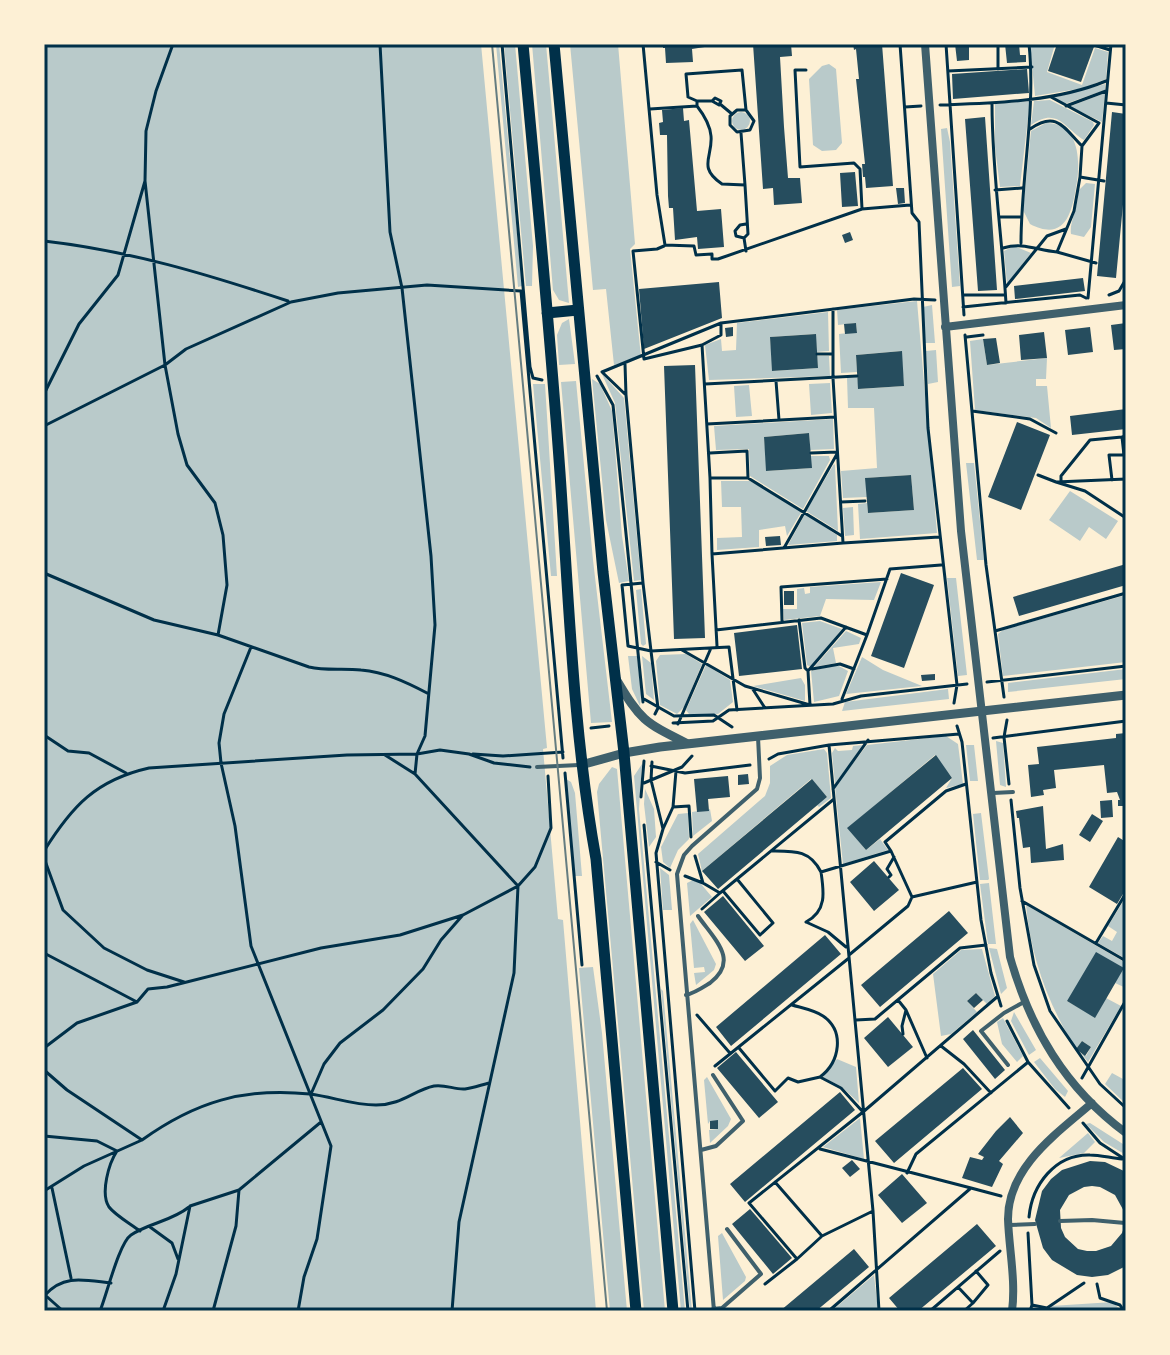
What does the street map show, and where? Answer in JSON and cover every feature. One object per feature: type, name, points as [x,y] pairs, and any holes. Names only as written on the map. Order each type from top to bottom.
[{"type":"main road","points":[[523,44],[581,765],[601,911],[636,1311]]},
{"type":"main road","points":[[554,44],[603,572],[624,753],[673,1311]]},
{"type":"main road","points":[[547,313],[578,310]]},
{"type":"street","points":[[925,44],[961,531],[1010,957],[1024,1002],[1045,1046],[1102,1115],[1126,1133]]},
{"type":"street","points":[[945,327],[1126,305]]},
{"type":"street","points":[[615,678],[633,708],[646,722],[688,744]]},
{"type":"street","points":[[581,765],[624,753],[688,744],[1126,695]]},
{"type":"street","points":[[1012,1311],[1009,1202],[1013,1189],[1031,1159],[1092,1103]]},
{"type":"lane","points":[[727,1229],[761,1274],[722,1308],[714,1310],[677,874],[684,855],[692,846],[757,789],[760,778],[758,736]]},
{"type":"lane","points":[[537,767],[581,765]]},
{"type":"lane","points":[[991,793],[1011,792]]},
{"type":"lane","points":[[686,995],[711,982],[725,963],[723,952],[698,914]]},
{"type":"lane","points":[[1008,1065],[981,1031],[1024,1002]]},
{"type":"lane","points":[[701,1150],[716,1146],[743,1121],[712,1073]]},
{"type":"lane","points":[[1060,1221],[1125,1223]]},
{"type":"lane","points":[[1009,1225],[1035,1224]]},
{"type":"path","points":[[173,44],[146,131],[145,181],[165,365],[178,434],[187,465],[215,503],[223,535],[227,585],[218,635]]},
{"type":"path","points":[[380,44],[390,232],[402,288],[431,556],[435,625],[425,736],[417,754],[415,774]]},
{"type":"path","points":[[502,44],[582,965]]},
{"type":"path","points":[[643,44],[657,195],[665,245]]},
{"type":"path","points":[[946,44],[972,411],[986,565],[1008,723],[1004,737],[1022,901],[1034,965],[1050,1011],[1088,1069],[1126,1108]]},
{"type":"path","points":[[998,44],[998,69]]},
{"type":"path","points":[[1021,243],[1022,188],[1032,98],[1029,44]]},
{"type":"path","points":[[1088,298],[1101,124],[1111,44]]},
{"type":"path","points":[[1094,45],[1110,50]]},
{"type":"path","points":[[948,71],[1032,67]]},
{"type":"path","points":[[741,133],[750,130],[754,121],[746,110],[742,70],[686,74],[688,97],[705,116],[711,134],[707,155],[709,171],[722,184],[745,185]]},
{"type":"path","points":[[806,70],[795,70],[800,167],[854,163],[860,169],[862,209]]},
{"type":"path","points":[[905,107],[1051,96],[1087,89],[1107,81]]},
{"type":"path","points":[[1066,106],[1106,91]]},
{"type":"path","points":[[1051,96],[1109,126]]},
{"type":"path","points":[[650,109],[712,101],[732,114]]},
{"type":"path","points":[[992,102],[995,190],[1006,303]]},
{"type":"path","points":[[1105,103],[1126,105]]},
{"type":"path","points":[[744,238],[748,234],[748,223],[741,133],[730,125],[732,114],[737,110],[746,110]]},
{"type":"path","points":[[1029,129],[1052,120],[1067,128],[1082,146]]},
{"type":"path","points":[[1057,252],[1074,211],[1082,146],[1101,124]]},
{"type":"path","points":[[1100,152],[1107,153]]},
{"type":"path","points":[[1080,177],[1104,181]]},
{"type":"path","points":[[44,394],[79,324],[118,275],[145,181]]},
{"type":"path","points":[[995,190],[1022,188]]},
{"type":"path","points":[[643,356],[633,251],[657,249],[665,245],[694,246],[696,255],[712,254],[712,259],[746,251],[862,209],[912,205]]},
{"type":"path","points":[[1095,207],[1102,209]]},
{"type":"path","points":[[1000,217],[1021,217]]},
{"type":"path","points":[[744,238],[736,236],[735,231],[740,225],[748,223]]},
{"type":"path","points":[[1005,288],[1047,236],[1066,229]]},
{"type":"path","points":[[1092,236],[1099,237]]},
{"type":"path","points":[[744,238],[746,251]]},
{"type":"path","points":[[44,241],[103,248],[152,260],[291,302]]},
{"type":"path","points":[[1002,248],[1021,243],[1096,263]]},
{"type":"path","points":[[963,307],[1080,295],[1088,298],[1119,291],[1126,279]]},
{"type":"path","points":[[44,426],[165,365],[186,349],[291,302],[338,293],[427,285],[523,291]]},
{"type":"path","points":[[602,372],[721,323],[914,299],[1006,295]]},
{"type":"path","points":[[833,309],[833,378],[843,543]]},
{"type":"path","points":[[643,356],[644,359],[702,345],[721,335],[721,323]]},
{"type":"path","points":[[702,345],[717,648]]},
{"type":"path","points":[[817,354],[834,354]]},
{"type":"path","points":[[625,364],[643,583],[658,705],[651,721]]},
{"type":"path","points":[[529,367],[542,372],[531,379]]},
{"type":"path","points":[[597,367],[626,395]]},
{"type":"path","points":[[592,376],[599,376],[613,405],[644,699],[642,711]]},
{"type":"path","points":[[704,384],[857,376]]},
{"type":"path","points":[[531,379],[546,380]]},
{"type":"path","points":[[776,381],[779,420]]},
{"type":"path","points":[[972,411],[1030,419],[1056,433]]},
{"type":"path","points":[[707,424],[835,417]]},
{"type":"path","points":[[1058,482],[1090,440],[1124,437],[1124,455],[1109,455],[1112,480]]},
{"type":"path","points":[[708,453],[747,451],[748,478]]},
{"type":"path","points":[[811,453],[837,453]]},
{"type":"path","points":[[784,548],[837,453]]},
{"type":"path","points":[[1038,475],[1085,491],[1126,518]]},
{"type":"path","points":[[710,478],[748,478],[842,536]]},
{"type":"path","points":[[1058,482],[1126,479]]},
{"type":"path","points":[[840,502],[865,501]]},
{"type":"path","points":[[1100,509],[1105,503]]},
{"type":"path","points":[[712,554],[939,537]]},
{"type":"path","points":[[841,702],[890,569],[942,565]]},
{"type":"path","points":[[44,573],[154,620],[218,635],[323,670],[362,670],[399,679],[427,693]]},
{"type":"path","points":[[782,622],[781,587],[887,579]]},
{"type":"path","points":[[643,583],[622,585],[628,646],[651,651],[729,647],[737,710]]},
{"type":"path","points":[[995,631],[1126,593]]},
{"type":"path","points":[[875,613],[883,616]]},
{"type":"path","points":[[716,630],[821,618],[867,635]]},
{"type":"path","points":[[799,620],[805,668],[810,670],[840,664],[854,669]]},
{"type":"path","points":[[810,705],[810,670],[846,627]]},
{"type":"path","points":[[251,647],[224,714],[219,743],[221,763],[235,826],[251,946],[331,1146],[317,1239],[304,1277],[298,1311]]},
{"type":"path","points":[[678,724],[711,648]]},
{"type":"path","points":[[682,650],[752,688],[810,705]]},
{"type":"path","points":[[668,721],[678,724],[713,721],[729,710],[841,702],[861,696],[1126,666]]},
{"type":"path","points":[[752,688],[765,708]]},
{"type":"path","points":[[644,699],[672,715],[709,714],[719,717],[744,737]]},
{"type":"path","points":[[962,742],[1126,721]]},
{"type":"path","points":[[591,728],[613,726]]},
{"type":"path","points":[[663,829],[651,780],[651,764],[685,773],[760,764],[778,754],[829,745],[959,734]]},
{"type":"path","points":[[44,735],[68,751],[89,753],[127,773]]},
{"type":"path","points":[[833,789],[868,740]]},
{"type":"path","points":[[644,783],[682,767],[705,742]]},
{"type":"path","points":[[829,745],[873,1211],[879,1311]]},
{"type":"path","points":[[44,851],[76,805],[100,786],[127,773],[149,768],[417,754],[440,750],[503,756],[563,752]]},
{"type":"path","points":[[385,754],[415,774],[518,886],[514,973],[459,1222],[452,1311]]},
{"type":"path","points":[[469,754],[494,763],[537,767]]},
{"type":"path","points":[[641,803],[645,763]]},
{"type":"path","points":[[44,1048],[77,1023],[137,1002],[148,989],[321,948],[400,935],[463,915],[518,886],[535,867],[551,828],[547,767]]},
{"type":"path","points":[[675,771],[673,807],[656,853],[695,1311]]},
{"type":"path","points":[[887,840],[946,791],[966,784]]},
{"type":"path","points":[[942,787],[946,791]]},
{"type":"path","points":[[698,914],[834,799]]},
{"type":"path","points":[[673,807],[689,806],[692,846],[703,883],[722,892],[760,935],[773,923],[737,879]]},
{"type":"path","points":[[912,812],[916,817]]},
{"type":"path","points":[[644,821],[688,1311]]},
{"type":"path","points":[[712,1073],[730,1052],[908,906],[912,897],[883,836]]},
{"type":"path","points":[[771,851],[802,852],[811,856],[821,872],[824,898],[815,917],[806,922],[828,932],[848,948]]},
{"type":"path","points":[[821,872],[891,851]]},
{"type":"path","points":[[889,877],[891,875],[887,869],[894,857]]},
{"type":"path","points":[[44,858],[63,910],[104,948],[147,970],[184,982]]},
{"type":"path","points":[[912,897],[977,882]]},
{"type":"path","points":[[1096,943],[1126,893]]},
{"type":"path","points":[[1022,901],[1126,961]]},
{"type":"path","points":[[311,1094],[324,1064],[340,1043],[383,1010],[423,969],[441,940],[463,915]]},
{"type":"path","points":[[855,1020],[875,1019],[960,948],[986,945]]},
{"type":"path","points":[[44,953],[137,1002]]},
{"type":"path","points":[[797,1259],[749,1203],[863,1112],[997,997]]},
{"type":"path","points":[[898,1000],[906,1010],[927,1058]]},
{"type":"path","points":[[1088,1069],[1126,1000]]},
{"type":"path","points":[[738,1046],[775,1091],[788,1078],[798,1082],[820,1077],[832,1064],[837,1050],[834,1029],[822,1016],[791,1004]]},
{"type":"path","points":[[903,1034],[906,1010]]},
{"type":"path","points":[[695,1012],[730,1052]]},
{"type":"path","points":[[941,1046],[964,1064],[991,1093]]},
{"type":"path","points":[[907,1173],[916,1154],[1028,1062]]},
{"type":"path","points":[[44,1070],[67,1090],[142,1140]]},
{"type":"path","points":[[820,1077],[841,1088],[863,1112]]},
{"type":"path","points":[[44,1191],[84,1166],[142,1140],[173,1118],[218,1099],[257,1094],[311,1094],[344,1103],[380,1105],[404,1101],[433,1086],[464,1089],[489,1083]]},
{"type":"path","points":[[100,1311],[122,1246],[130,1235],[179,1215],[190,1206],[239,1190],[321,1122]]},
{"type":"path","points":[[44,1136],[97,1141],[117,1151]]},
{"type":"path","points":[[818,1148],[1002,1197]]},
{"type":"path","points":[[117,1151],[108,1164],[107,1200],[110,1208],[140,1231]]},
{"type":"path","points":[[1030,1311],[1029,1212],[1036,1190],[1046,1174],[1065,1160],[1087,1155],[1125,1160]]},
{"type":"path","points":[[775,1182],[822,1236]]},
{"type":"path","points":[[52,1186],[71,1278]]},
{"type":"path","points":[[831,1310],[971,1188]]},
{"type":"path","points":[[213,1311],[236,1226],[239,1190]]},
{"type":"path","points":[[163,1311],[176,1274],[190,1206]]},
{"type":"path","points":[[764,1285],[822,1236],[873,1211]]},
{"type":"path","points":[[150,1227],[172,1243],[178,1259]]},
{"type":"path","points":[[930,1311],[1001,1250],[1002,1265]]},
{"type":"path","points":[[964,1311],[988,1285],[976,1271]]},
{"type":"path","points":[[63,1311],[44,1295],[55,1284],[71,1278],[112,1283]]},
{"type":"path","points":[[1032,1305],[1047,1308],[1084,1283]]},
{"type":"path","points":[[1097,1284],[1100,1298],[1120,1305],[1124,1311]]},
{"type":"path","points":[[958,1287],[973,1303]]},
{"type":"shaded area","points":[[44,44],[481,44],[547,748],[543,749],[558,919],[563,920],[596,1311],[44,1311]]},
{"type":"shaded area","points":[[496,44],[499,44],[522,286],[518,287]]},
{"type":"shaded area","points":[[504,44],[515,44],[533,246],[532,286],[526,286]]},
{"type":"shaded area","points":[[532,44],[546,44],[569,303],[559,300],[553,290]]},
{"type":"shaded area","points":[[570,44],[618,44],[635,244],[630,249],[641,357],[614,365],[606,289],[593,290]]},
{"type":"shaded area","points":[[1030,44],[1055,44],[1047,72],[1082,85],[1095,48],[1108,52],[1106,79],[1084,88],[1035,96]]},
{"type":"shaded area","points":[[829,64],[836,69],[842,143],[836,150],[822,151],[813,145],[809,79],[822,66]]},
{"type":"shaded area","points":[[1105,84],[1105,90],[1065,104],[1053,98]]},
{"type":"shaded area","points":[[1105,93],[1102,122],[1071,107],[1071,106]]},
{"type":"shaded area","points":[[1050,100],[1093,122],[1084,140],[1055,118],[1031,125],[1034,101]]},
{"type":"shaded area","points":[[1030,101],[1020,186],[1000,187],[995,147],[995,104]]},
{"type":"shaded area","points":[[737,112],[745,112],[750,121],[748,128],[737,130],[732,125],[732,117]]},
{"type":"shaded area","points":[[1046,123],[1066,129],[1078,156],[1078,177],[1069,215],[1051,230],[1030,224],[1023,210],[1031,131]]},
{"type":"shaded area","points":[[947,128],[960,286],[952,287],[941,129]]},
{"type":"shaded area","points":[[1086,183],[1095,184],[1091,227],[1084,237],[1071,234],[1071,229],[1078,191]]},
{"type":"shaded area","points":[[1014,246],[1031,253],[1007,284],[1004,251]]},
{"type":"shaded area","points":[[917,301],[937,533],[860,539],[858,504],[867,503],[868,513],[914,510],[911,475],[866,478],[867,497],[843,498],[841,471],[877,468],[874,408],[848,408],[847,378],[857,377],[859,389],[904,386],[901,351],[856,355],[857,372],[841,373],[839,334],[857,332],[856,323],[838,325],[837,310]]},
{"type":"shaded area","points":[[932,305],[935,343],[925,343],[923,307]]},
{"type":"shaded area","points":[[828,312],[829,351],[817,352],[815,334],[770,337],[773,371],[818,368],[817,356],[829,356],[830,376],[709,380],[705,345],[721,339],[722,351],[736,350],[737,323]]},
{"type":"shaded area","points":[[569,319],[575,364],[559,365],[557,335],[562,323]]},
{"type":"shaded area","points":[[983,339],[987,365],[1047,358],[1046,379],[1036,379],[1036,386],[1047,386],[1051,428],[1036,418],[975,410],[970,341]]},
{"type":"shaded area","points":[[936,350],[938,382],[928,384],[926,351]]},
{"type":"shaded area","points":[[602,374],[624,398],[641,580],[634,581],[615,403]]},
{"type":"shaded area","points":[[592,379],[600,384],[612,411],[622,536],[629,581],[619,583],[606,520]]},
{"type":"shaded area","points":[[576,381],[612,722],[591,723],[561,382]]},
{"type":"shaded area","points":[[830,383],[832,413],[811,415],[809,384]]},
{"type":"shaded area","points":[[533,384],[545,384],[557,576],[551,576]]},
{"type":"shaded area","points":[[749,385],[752,416],[736,417],[734,386]]},
{"type":"shaded area","points":[[833,419],[834,449],[810,450],[809,433],[764,437],[767,471],[811,468],[811,456],[829,456],[830,460],[803,509],[750,476],[749,449],[716,450],[714,426]]},
{"type":"shaded area","points":[[966,463],[974,463],[984,560],[977,560]]},
{"type":"shaded area","points":[[835,465],[838,531],[806,511]]},
{"type":"shaded area","points":[[721,481],[750,481],[802,511],[787,536],[785,526],[759,530],[759,547],[717,550],[717,538],[742,537],[741,507],[722,507]]},
{"type":"shaded area","points":[[1070,491],[1118,521],[1106,539],[1089,527],[1080,541],[1049,520]]},
{"type":"shaded area","points":[[853,507],[854,535],[845,536],[843,508]]},
{"type":"shaded area","points":[[805,514],[837,535],[837,541],[788,545]]},
{"type":"shaded area","points":[[947,578],[956,578],[967,675],[958,676]]},
{"type":"shaded area","points":[[881,582],[874,600],[826,599],[820,616],[784,620],[783,609],[797,609],[797,589],[804,588],[805,594],[810,593],[810,587]]},
{"type":"shaded area","points":[[641,589],[646,644],[643,646],[636,590]]},
{"type":"shaded area","points":[[1126,595],[1126,662],[1003,676],[998,634],[1003,630]]},
{"type":"shaded area","points":[[820,621],[842,629],[811,667],[807,665],[802,623]]},
{"type":"shaded area","points":[[846,631],[861,638],[859,644],[833,648],[836,663],[814,667]]},
{"type":"shaded area","points":[[686,654],[702,664],[684,707],[677,714],[660,705],[656,661],[660,655]]},
{"type":"shaded area","points":[[628,656],[637,656],[640,706],[632,689]]},
{"type":"shaded area","points":[[642,656],[651,663],[654,700],[646,694]]},
{"type":"shaded area","points":[[862,657],[883,670],[922,686],[846,694]]},
{"type":"shaded area","points":[[706,665],[730,680],[733,702],[718,714],[689,714],[686,710]]},
{"type":"shaded area","points":[[837,665],[848,671],[839,696],[814,702],[811,671]]},
{"type":"shaded area","points":[[1126,669],[1126,679],[1008,692],[1008,683]]},
{"type":"shaded area","points":[[801,678],[805,685],[805,701],[753,686]]},
{"type":"shaded area","points":[[948,689],[949,699],[842,711],[845,702]]},
{"type":"shaded area","points":[[946,736],[958,744],[963,784],[946,788],[952,778],[935,755],[848,828],[866,850],[880,839],[888,850],[843,864],[835,787],[867,745]]},
{"type":"shaded area","points":[[996,741],[1003,743],[1006,787],[1000,785]]},
{"type":"shaded area","points":[[863,745],[835,784],[832,753],[835,748],[838,751],[852,750],[853,746]]},
{"type":"shaded area","points":[[966,745],[974,745],[978,781],[970,781]]},
{"type":"shaded area","points":[[824,749],[827,753],[831,798],[819,807],[817,805],[827,797],[811,779],[702,871],[698,854],[765,796],[770,783],[770,766],[787,755]]},
{"type":"shaded area","points":[[642,764],[639,809],[685,1311],[681,1311],[634,776]]},
{"type":"shaded area","points":[[612,767],[617,769],[665,1311],[644,1311],[597,792],[599,784]]},
{"type":"shaded area","points":[[566,779],[571,782],[575,793],[582,876],[575,876]]},
{"type":"shaded area","points":[[645,789],[654,809],[656,837],[649,847],[644,804]]},
{"type":"shaded area","points":[[710,809],[712,821],[693,836],[692,812]]},
{"type":"shaded area","points":[[688,813],[689,839],[678,850],[670,868],[663,862],[661,847],[678,814]]},
{"type":"shaded area","points":[[981,813],[988,880],[980,880],[973,814]]},
{"type":"shaded area","points":[[660,868],[669,875],[672,910],[663,910]]},
{"type":"shaded area","points":[[693,880],[712,897],[690,916],[687,883]]},
{"type":"shaded area","points":[[989,883],[996,944],[988,944],[980,884]]},
{"type":"shaded area","points":[[1126,897],[1126,959],[1098,943],[1103,936],[1112,941],[1117,932],[1108,926]]},
{"type":"shaded area","points":[[1026,905],[1126,963],[1126,988],[1115,983],[1123,968],[1067,1001],[1095,1017],[1106,998],[1121,1006],[1088,1062],[1081,1053],[1086,1056],[1091,1047],[1082,1041],[1076,1049],[1049,998],[1032,944]]},
{"type":"shaded area","points":[[693,920],[716,964],[714,970],[696,985],[694,973],[705,972],[704,967],[694,968],[690,924]]},
{"type":"shaded area","points":[[989,948],[997,949],[1007,988],[1001,994]]},
{"type":"shaded area","points":[[982,949],[995,996],[987,1004],[976,993],[967,1001],[977,1012],[951,1034],[941,1036],[933,974],[961,950]]},
{"type":"shaded area","points":[[593,967],[602,1033],[627,1311],[610,1311],[579,968]]},
{"type":"shaded area","points":[[661,989],[663,991],[692,1311],[690,1311]]},
{"type":"shaded area","points":[[1014,1012],[1036,1050],[1029,1055],[1011,1021]]},
{"type":"shaded area","points":[[1003,1018],[1023,1056],[1017,1062],[1002,1044],[997,1022]]},
{"type":"shaded area","points":[[1040,1058],[1068,1091],[1065,1097],[1034,1062]]},
{"type":"shaded area","points":[[837,1059],[856,1067],[859,1103],[842,1087],[823,1077]]},
{"type":"shaded area","points":[[1112,1073],[1123,1079],[1126,1075],[1126,1104],[1105,1084]]},
{"type":"shaded area","points":[[707,1077],[731,1119],[710,1143],[709,1130],[718,1129],[718,1121],[708,1124],[704,1080]]},
{"type":"shaded area","points":[[860,1118],[864,1159],[823,1147]]},
{"type":"shaded area","points":[[1090,1123],[1126,1146],[1126,1155],[1104,1142],[1086,1124]]},
{"type":"shaded area","points":[[1088,1133],[1095,1142],[1084,1153],[1059,1158]]},
{"type":"shaded area","points":[[722,1233],[746,1277],[723,1300],[718,1236]]},
{"type":"shaded area","points":[[874,1275],[878,1311],[834,1309]]},
{"type":"shaded area","points":[[1113,1302],[1121,1311],[1052,1311],[1051,1306]]},
{"type":"building","points":[[663,44],[711,46],[692,49],[693,62],[666,63]]},
{"type":"building","points":[[753,44],[791,44],[792,56],[780,57],[784,127],[788,178],[800,178],[802,203],[774,205],[773,188],[763,189]]},
{"type":"building","points":[[853,44],[882,44],[893,186],[866,188],[856,79],[859,79]]},
{"type":"building","points":[[955,44],[969,44],[969,60],[957,61]]},
{"type":"building","points":[[1005,44],[1019,44],[1020,55],[1026,55],[1026,62],[1007,63]]},
{"type":"building","points":[[1057,44],[1095,44],[1081,82],[1048,71]]},
{"type":"building","points":[[1027,69],[1029,93],[953,99],[952,74]]},
{"type":"building","points":[[683,108],[684,121],[689,120],[697,211],[721,209],[724,247],[698,249],[697,237],[675,240],[673,208],[669,208],[668,196],[667,135],[660,135],[659,123],[663,122],[662,110]]},
{"type":"building","points":[[1112,112],[1126,114],[1126,173],[1116,278],[1097,276]]},
{"type":"building","points":[[985,117],[997,290],[978,291],[965,119]]},
{"type":"building","points":[[855,172],[858,206],[842,207],[840,173]]},
{"type":"building","points":[[896,188],[904,188],[905,203],[898,204]]},
{"type":"building","points":[[850,232],[853,240],[845,243],[842,235]]},
{"type":"building","points":[[1083,278],[1085,291],[1015,299],[1014,286]]},
{"type":"building","points":[[719,282],[722,318],[644,349],[639,289]]},
{"type":"building","points":[[856,323],[857,333],[845,334],[844,324]]},
{"type":"building","points":[[1126,323],[1126,349],[1114,350],[1111,325]]},
{"type":"building","points":[[733,327],[733,336],[726,337],[725,328]]},
{"type":"building","points":[[1090,327],[1093,352],[1068,355],[1065,330]]},
{"type":"building","points":[[1044,332],[1047,358],[1021,360],[1019,335]]},
{"type":"building","points":[[816,334],[818,368],[772,371],[770,337]]},
{"type":"building","points":[[996,338],[1000,363],[987,365],[983,339]]},
{"type":"building","points":[[902,351],[904,386],[858,389],[856,355]]},
{"type":"building","points":[[695,365],[705,638],[674,639],[664,366]]},
{"type":"building","points":[[1126,409],[1126,429],[1072,435],[1070,416]]},
{"type":"building","points":[[1017,422],[1050,435],[1021,510],[988,497]]},
{"type":"building","points":[[809,433],[812,468],[766,471],[764,437]]},
{"type":"building","points":[[911,475],[914,510],[868,513],[865,478]]},
{"type":"building","points":[[780,536],[781,545],[766,546],[765,537]]},
{"type":"building","points":[[1126,564],[1126,585],[1019,616],[1013,597]]},
{"type":"building","points":[[901,573],[934,585],[904,668],[871,656]]},
{"type":"building","points":[[784,591],[794,591],[794,605],[784,605]]},
{"type":"building","points":[[797,625],[802,669],[739,676],[734,633]]},
{"type":"building","points":[[935,674],[935,680],[922,681],[921,675]]},
{"type":"building","points":[[1126,733],[1126,806],[1118,806],[1120,800],[1117,792],[1107,793],[1104,765],[1054,770],[1056,788],[1043,790],[1044,795],[1031,797],[1028,765],[1039,764],[1037,747],[1116,738],[1116,734]]},
{"type":"building","points":[[936,755],[952,778],[866,850],[847,828]]},
{"type":"building","points":[[748,774],[749,784],[738,785],[738,775]]},
{"type":"building","points":[[728,776],[730,797],[708,799],[709,811],[697,812],[694,779]]},
{"type":"building","points":[[812,779],[827,797],[718,889],[702,871]]},
{"type":"building","points":[[1112,800],[1113,817],[1101,818],[1100,801]]},
{"type":"building","points":[[1043,806],[1046,849],[1063,844],[1064,860],[1031,863],[1030,847],[1023,848],[1016,811]]},
{"type":"building","points":[[1092,814],[1103,821],[1090,842],[1079,835]]},
{"type":"building","points":[[1118,837],[1126,842],[1126,889],[1117,904],[1089,887]]},
{"type":"building","points":[[874,861],[899,890],[874,911],[850,882]]},
{"type":"building","points":[[723,896],[764,946],[745,961],[704,912]]},
{"type":"building","points":[[949,911],[968,933],[880,1007],[861,985]]},
{"type":"building","points":[[825,935],[841,954],[731,1046],[716,1027]]},
{"type":"building","points":[[1096,952],[1124,968],[1095,1018],[1067,1001]]},
{"type":"building","points":[[976,993],[983,1000],[974,1008],[967,1001]]},
{"type":"building","points":[[888,1017],[913,1047],[888,1067],[864,1038]]},
{"type":"building","points":[[973,1030],[1005,1070],[995,1079],[963,1039]]},
{"type":"building","points":[[1082,1041],[1091,1047],[1085,1056],[1076,1049]]},
{"type":"building","points":[[736,1052],[778,1102],[759,1118],[717,1068]]},
{"type":"building","points":[[963,1068],[982,1089],[894,1163],[875,1141]]},
{"type":"building","points":[[840,1092],[855,1110],[745,1202],[730,1184]]},
{"type":"building","points":[[1010,1117],[1023,1133],[999,1161],[1003,1164],[992,1187],[962,1178],[970,1157],[982,1160],[984,1157],[978,1154]]},
{"type":"building","points":[[718,1120],[718,1129],[710,1129],[710,1121]]},
{"type":"building","points":[[852,1160],[860,1169],[850,1177],[842,1168]]},
{"type":"building","points":[[1090,1161],[1105,1162],[1126,1172],[1126,1215],[1115,1195],[1092,1186],[1069,1195],[1060,1210],[1065,1237],[1078,1249],[1087,1251],[1111,1246],[1122,1233],[1126,1222],[1126,1266],[1108,1275],[1092,1277],[1077,1275],[1052,1260],[1043,1248],[1035,1220],[1042,1191],[1051,1179],[1062,1170]]},
{"type":"building","points":[[902,1174],[927,1203],[902,1223],[878,1195]]},
{"type":"building","points":[[750,1209],[792,1258],[773,1274],[732,1224]]},
{"type":"building","points":[[977,1224],[996,1246],[918,1311],[900,1311],[889,1298]]},
{"type":"building","points":[[854,1249],[869,1267],[816,1311],[780,1311]]},
{"type":"tram line","points":[[492,44],[607,1311]]}]
